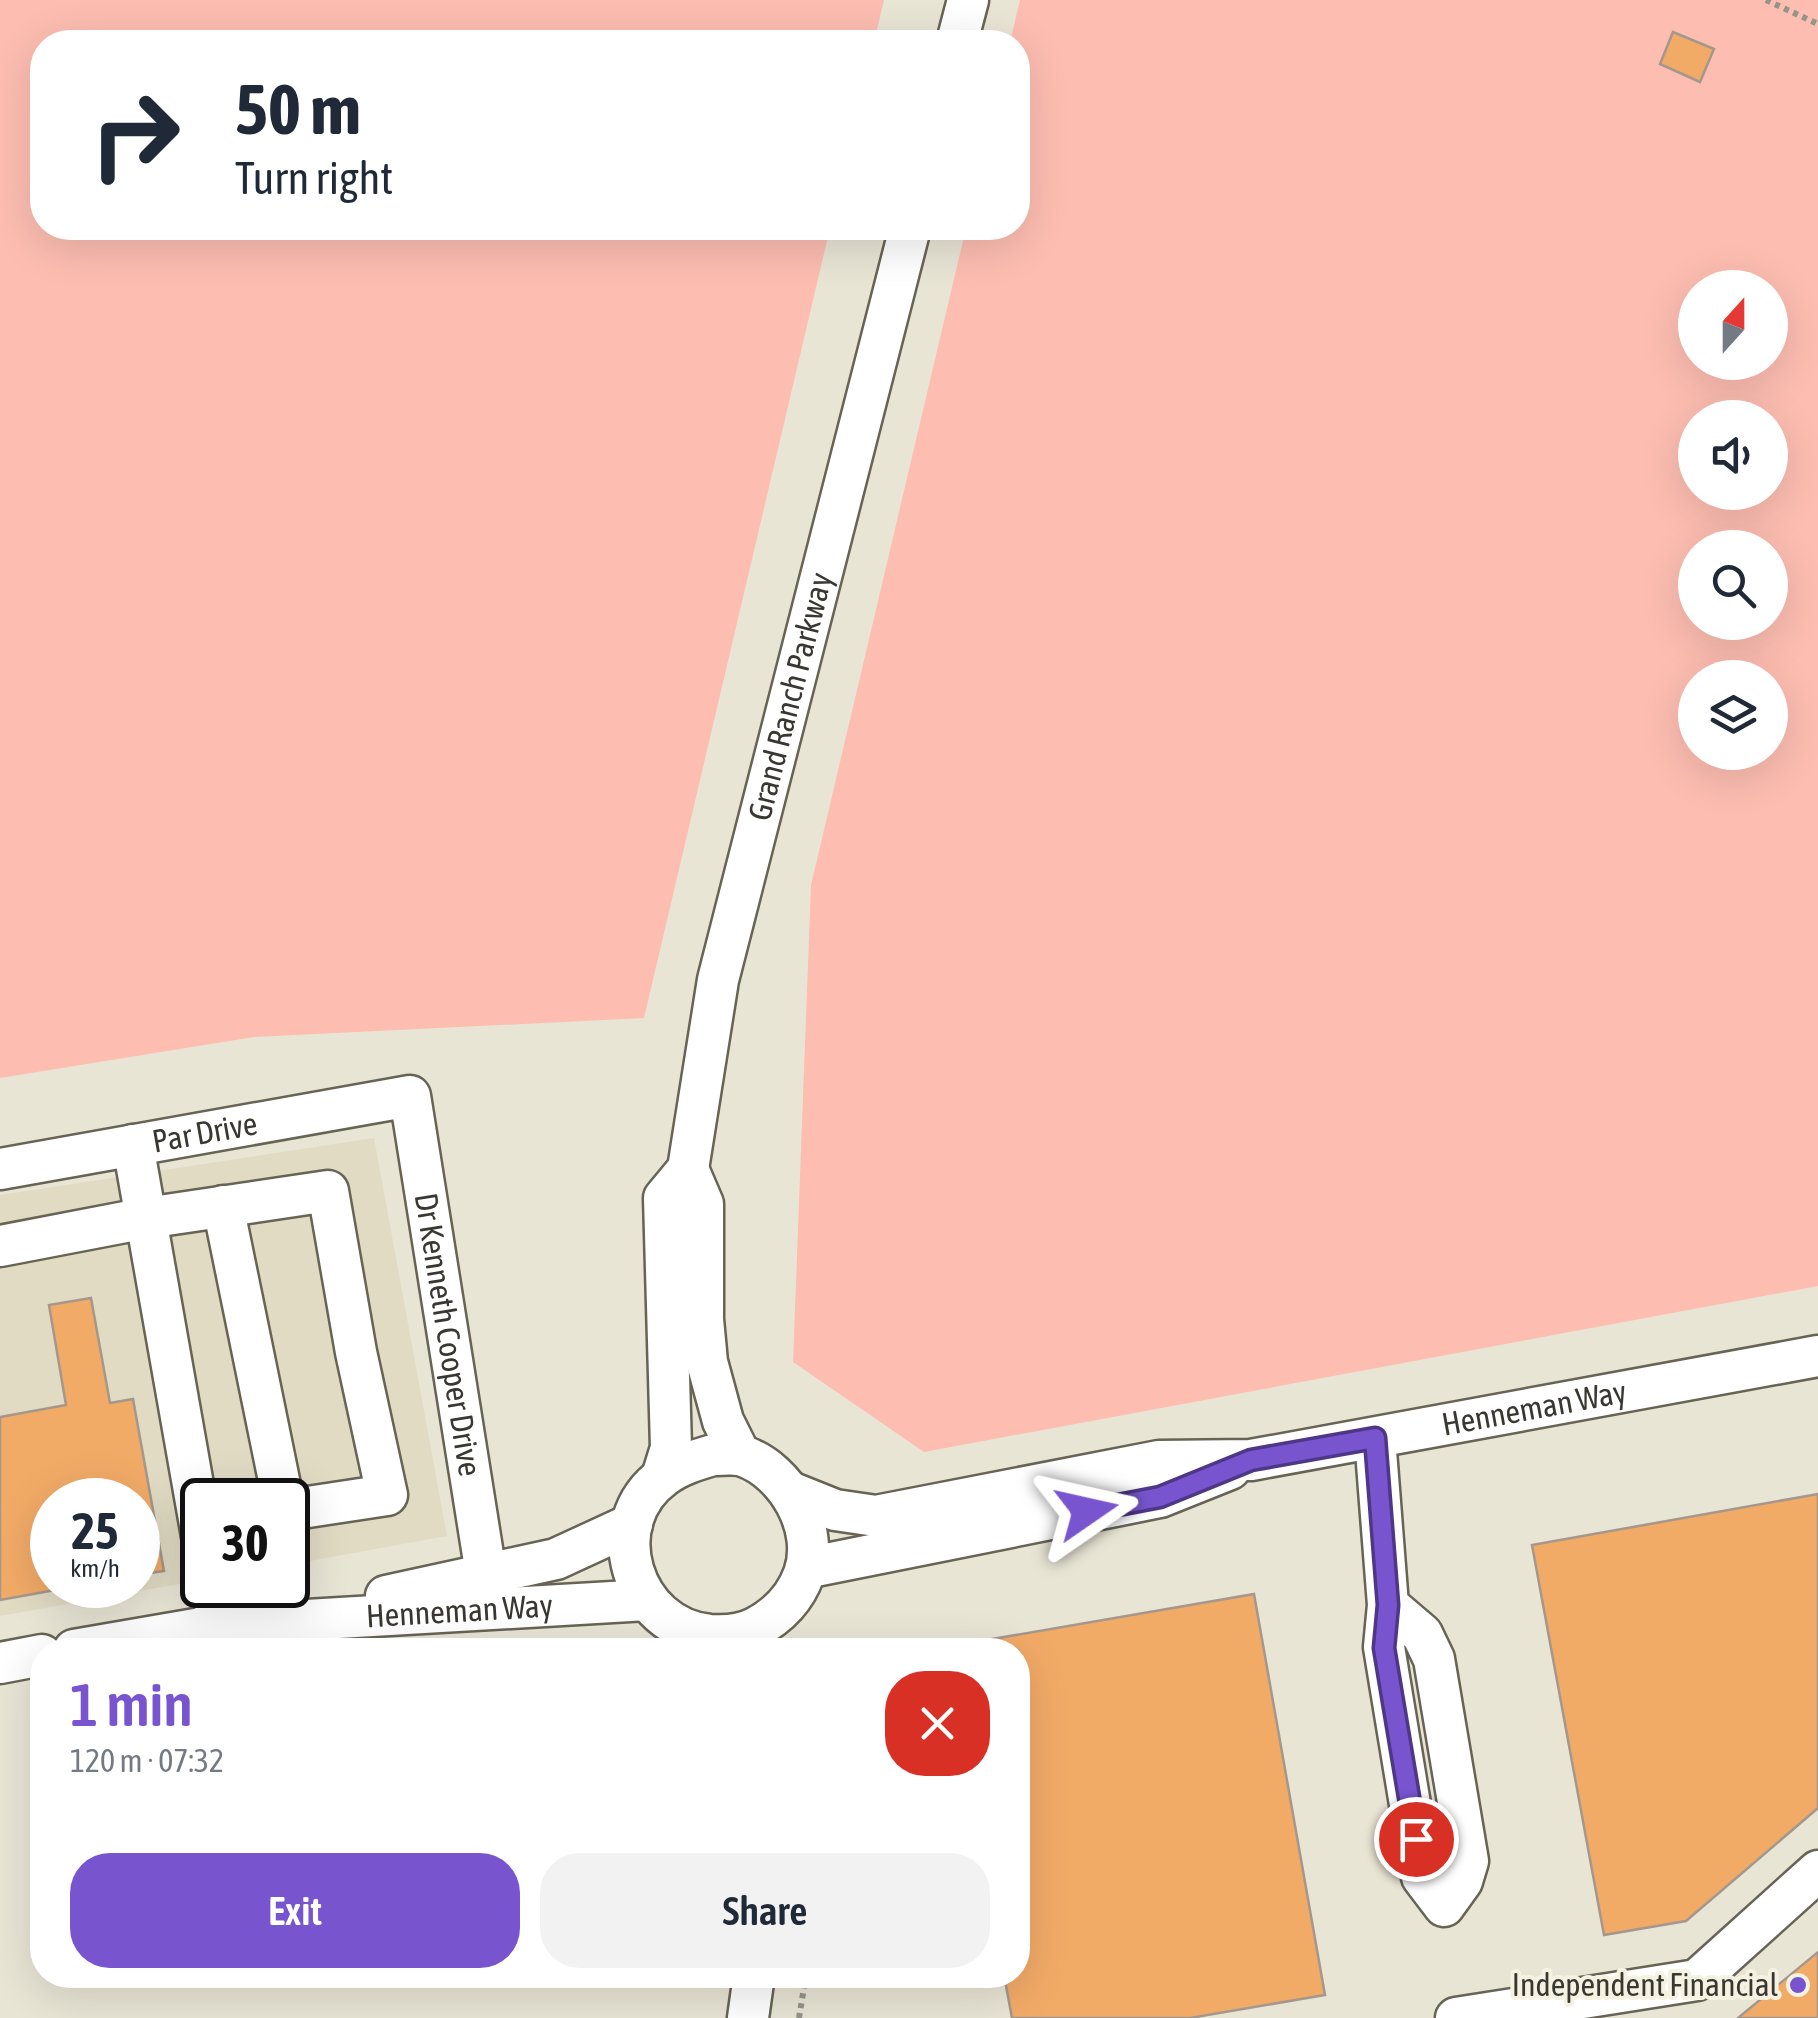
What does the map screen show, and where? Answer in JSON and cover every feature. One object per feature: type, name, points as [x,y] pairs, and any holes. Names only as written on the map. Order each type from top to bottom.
[{"type":"street","points":[[960,30],[968,0]]},
{"type":"street","name":"Grand Ranch Parkway","points":[[662,1477],[672,1448],[664,1198],[688,1169],[718,980],[907,240]]},
{"type":"street","name":"Par Drive","points":[[0,1169],[410,1096]]},
{"type":"street","name":"Dr Kenneth Cooper Drive","points":[[410,1096],[486,1574]]},
{"type":"street","points":[[133,1146],[193,1478]]},
{"type":"street","name":"Grand Ranch Parkway","points":[[688,1169],[703,1204],[707,1362],[723,1421],[740,1455]]},
{"type":"street","points":[[0,1246],[146,1218],[328,1191],[356,1352],[388,1494],[310,1506]]},
{"type":"street","points":[[223,1206],[279,1478]]},
{"type":"street","name":"Henneman Way","points":[[790,1492],[835,1510],[876,1516],[1159,1462],[1251,1460],[1818,1356]]},
{"type":"street","points":[[1375,1438],[1388,1605],[1384,1648],[1422,1877],[1444,1906],[1462,1881],[1468,1861],[1434,1660],[1422,1634],[1388,1605]]},
{"type":"street","points":[[697,1638],[661,1616],[647,1600],[634,1577],[629,1550],[632,1524],[643,1498],[662,1477],[713,1455],[740,1455],[769,1472],[790,1492],[803,1515],[808,1542],[806,1568],[788,1604],[770,1620],[748,1632],[717,1638]]},
{"type":"street","name":"Henneman Way","points":[[806,1568],[1160,1497],[1251,1460]]},
{"type":"street","name":"Henneman Way","points":[[270,1622],[556,1558],[632,1524]]},
{"type":"street","name":"Henneman Way","points":[[146,1638],[270,1622],[647,1600]]},
{"type":"street","points":[[778,1638],[788,1604]]},
{"type":"street","points":[[215,1608],[219,1626]]},
{"type":"street","points":[[0,1663],[30,1657]]},
{"type":"street","points":[[1456,2018],[1697,1980],[1818,1871]]},
{"type":"street","points":[[748,2018],[752,1988]]},
{"type":"path","points":[[1766,0],[1818,24]]},
{"type":"path","points":[[800,2018],[804,1988]]},
{"type":"shaded area","points":[[0,0],[884,0],[877,30],[30,30],[30,240],[827,240],[644,1018],[254,1037],[0,1078]]},
{"type":"shaded area","points":[[1020,0],[1818,0],[1818,1286],[924,1452],[793,1362],[811,885],[963,240],[1030,240],[1030,30],[1013,30]]},
{"type":"shaded area","points":[[374,1138],[447,1536],[310,1561],[310,1478],[180,1478],[180,1584],[160,1587],[160,1478],[30,1478],[30,1608],[45,1608],[0,1616],[0,1195]]},
{"type":"building","points":[[1673,32],[1714,49],[1700,82],[1660,64]]},
{"type":"building","points":[[91,1298],[110,1403],[133,1399],[147,1478],[30,1478],[30,1595],[0,1600],[0,1417],[66,1405],[49,1305]]},
{"type":"building","points":[[1818,1494],[1818,1808],[1686,1921],[1604,1935],[1532,1545]]},
{"type":"building","points":[[1254,1594],[1325,1995],[1190,2018],[1012,2018],[1006,1988],[1030,1988],[1030,1638],[998,1638]]},
{"type":"building","name":"Independent Financial","points":[[1818,1952],[1818,2018],[1738,2018]]},
{"type":"place","name":"Independent Financial","points":[[1798,1985]]},
{"type":"route","points":[[1087,1511],[1160,1497],[1251,1460],[1375,1438],[1388,1605],[1384,1648],[1416,1839]]}]
